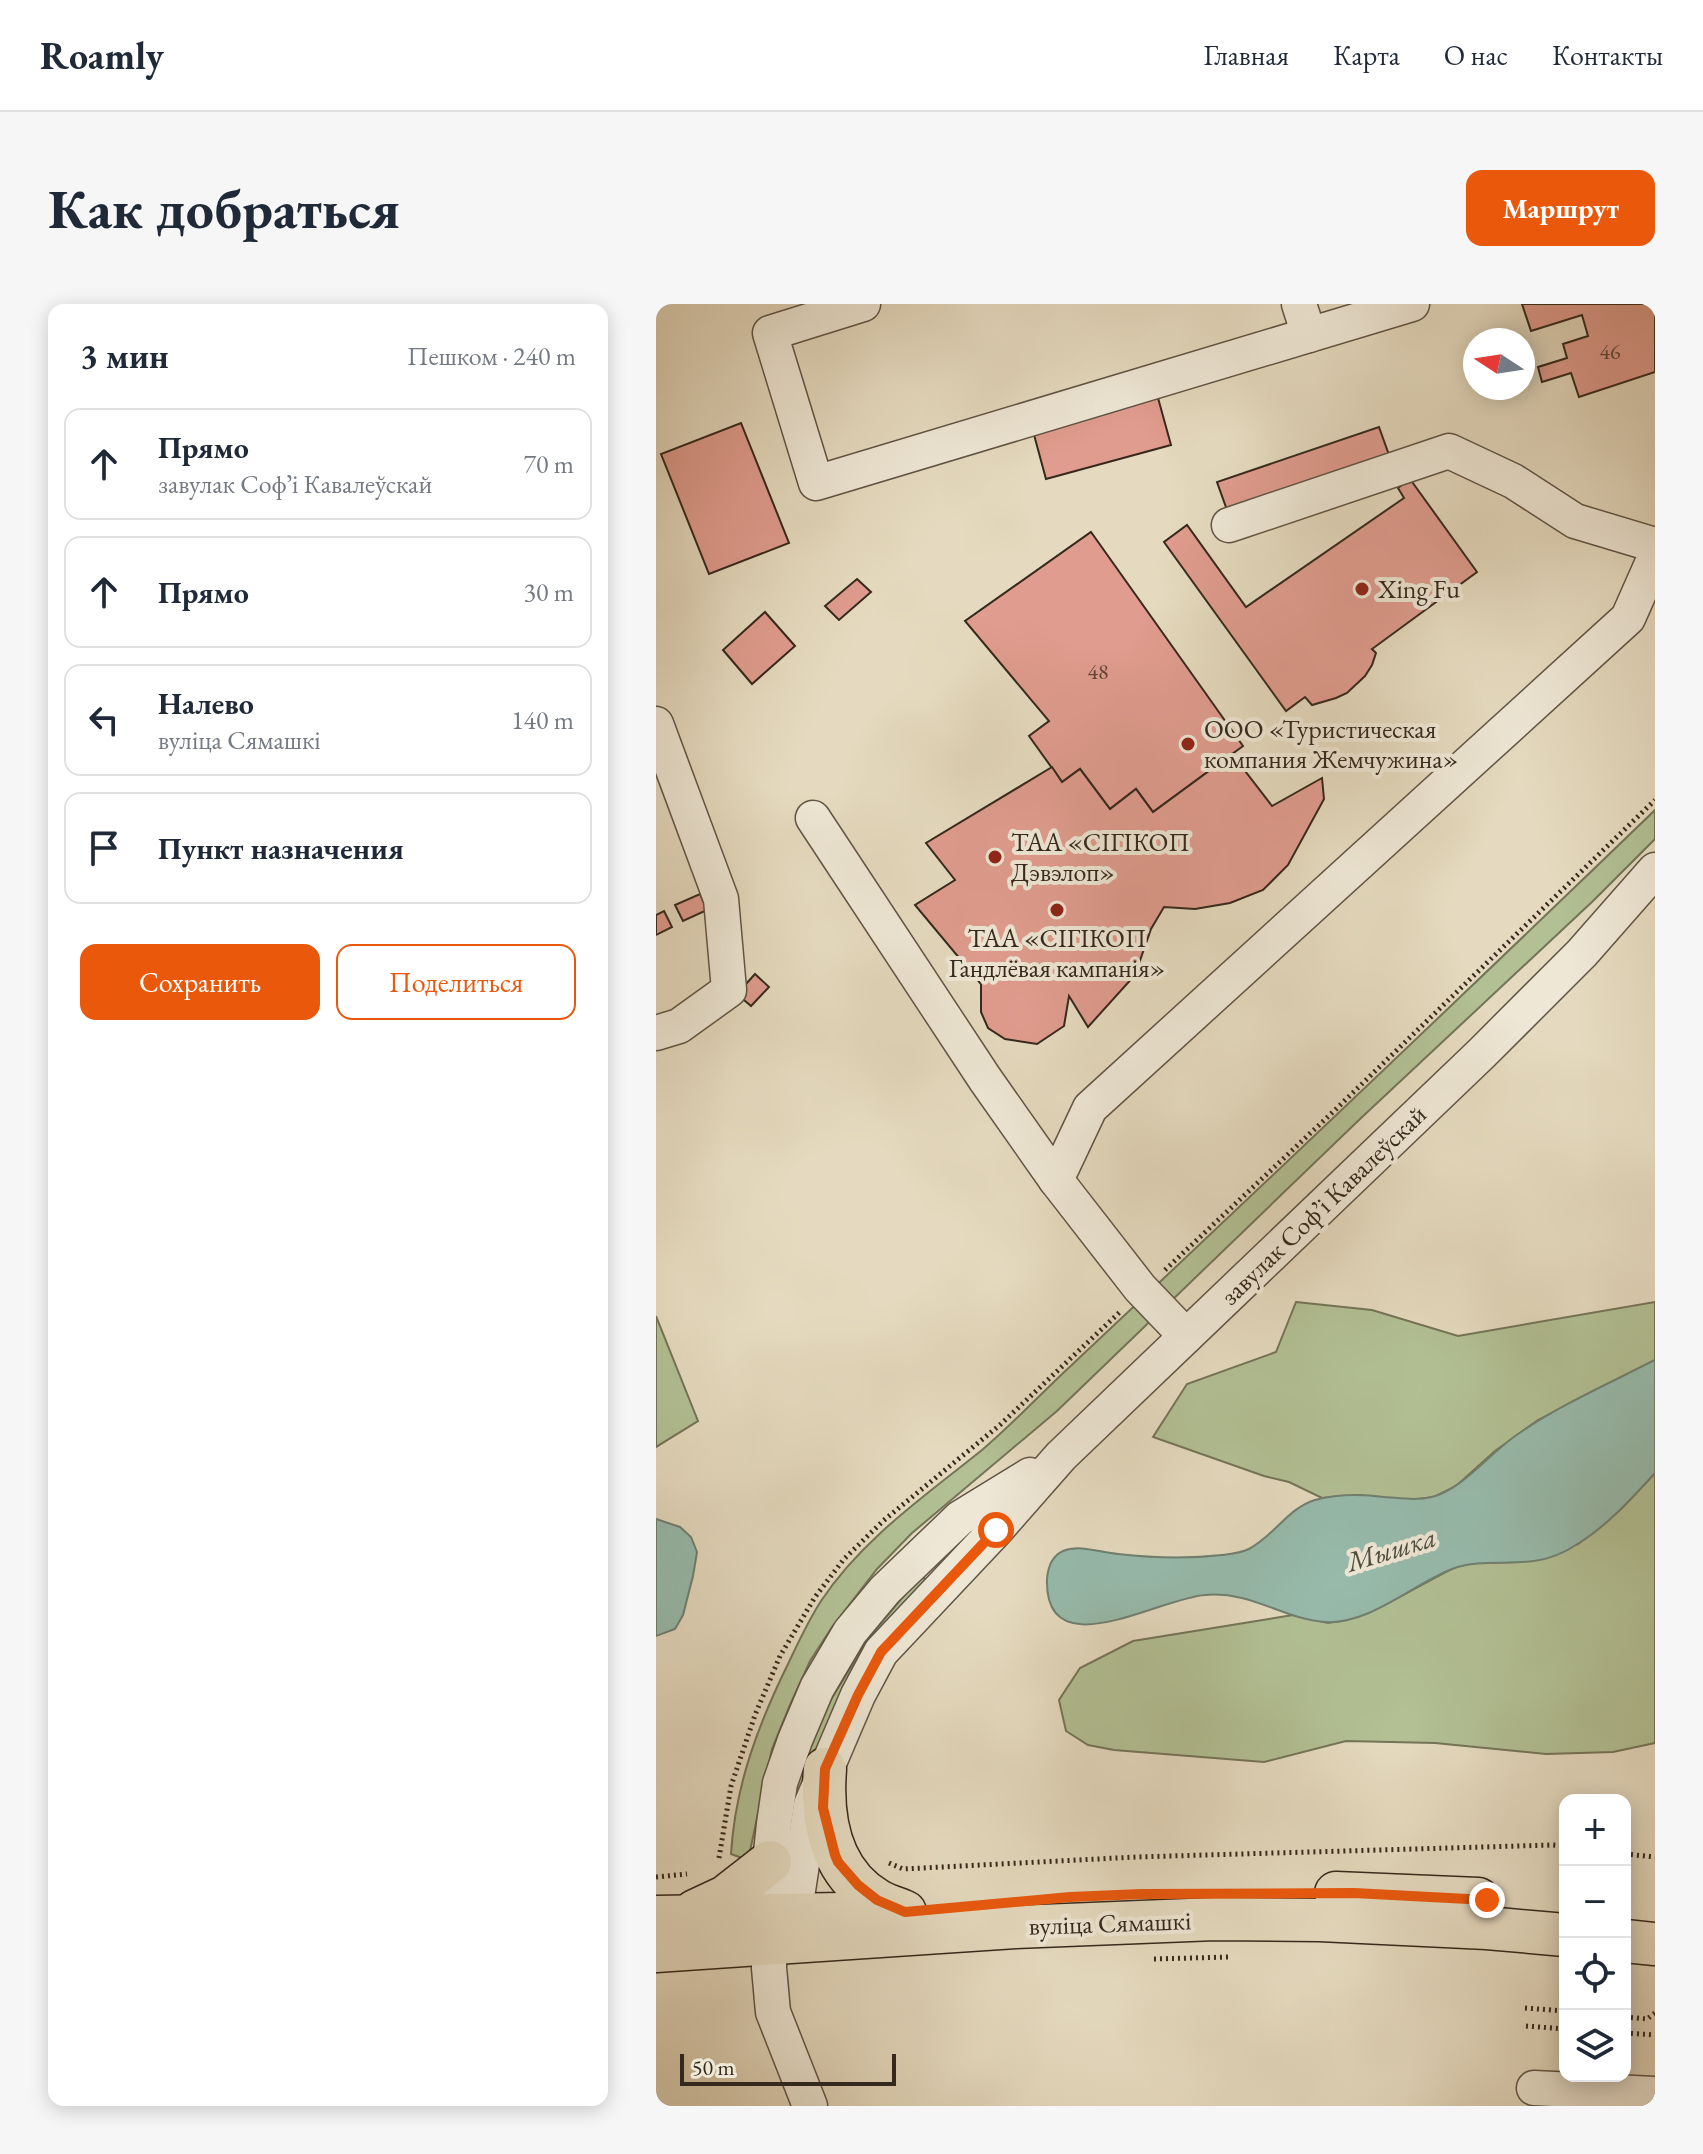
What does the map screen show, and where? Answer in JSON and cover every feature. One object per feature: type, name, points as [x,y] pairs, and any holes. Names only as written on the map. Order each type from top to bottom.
[{"type":"main road","points":[[825,1769],[823,1808],[838,1862],[858,1885],[877,1900],[905,1912]]},
{"type":"main road","points":[[669,1916],[712,1905],[770,1862]]},
{"type":"main road","name":"вуліца Сямашкі","points":[[656,1951],[776,1923],[1070,1897],[1354,1893],[1559,1906]]},
{"type":"main road","points":[[1631,1913],[1655,1915]]},
{"type":"main road","name":"вуліца Сямашкі","points":[[669,1916],[776,1923],[1015,1927],[1215,1919],[1320,1920],[1559,1934]]},
{"type":"main road","points":[[1631,1942],[1655,1944]]},
{"type":"street","points":[[863,304],[770,333],[816,483],[1304,320],[1412,304]]},
{"type":"street","points":[[1229,525],[1449,451],[1513,481],[1575,521],[1655,545]]},
{"type":"street","points":[[1056,1180],[1090,1108],[1628,618],[1655,557]]},
{"type":"street","points":[[656,724],[721,899],[729,990],[679,1026],[656,1033]]},
{"type":"street","points":[[813,818],[985,1079],[1056,1180],[1140,1288],[1186,1336]]},
{"type":"street","name":"завулак Софʼі Кавалеўскай","points":[[776,1923],[797,1897],[811,1805],[858,1695],[881,1652],[1061,1456],[1481,1054],[1582,953],[1655,870]]},
{"type":"street","name":"завулак Софʼі Кавалеўскай","points":[[1582,953],[1655,899]]},
{"type":"street","name":"завулак Софʼі Кавалеўскай","points":[[776,1923],[770,1862],[780,1783],[817,1688],[850,1632],[885,1590],[960,1518],[1061,1456]]},
{"type":"street","points":[[776,1923],[773,2012],[810,2106]]},
{"type":"street","points":[[1534,2088],[1655,2094]]},
{"type":"path","points":[[880,1860],[903,1869],[1136,1857],[1559,1846]]},
{"type":"path","points":[[1631,1855],[1655,1857]]},
{"type":"path","points":[[1160,1960],[1240,1957]]},
{"type":"path","points":[[1525,2008],[1559,2011]]},
{"type":"path","points":[[1631,2018],[1647,2019],[1655,2013]]},
{"type":"path","points":[[1526,2026],[1559,2029]]},
{"type":"path","points":[[1631,2034],[1655,2036]]},
{"type":"shaded area","points":[[1655,810],[1655,839],[1593,901],[1360,1119],[1057,1411],[912,1533],[877,1569],[810,1661],[772,1749],[750,1851],[742,1858],[731,1854],[743,1780],[767,1710],[816,1609],[855,1558],[1002,1432]]},
{"type":"shaded area","points":[[1296,1302],[1372,1310],[1458,1336],[1655,1302],[1655,1360],[1538,1420],[1495,1451],[1456,1486],[1434,1497],[1409,1500],[1358,1495],[1322,1498],[1289,1482],[1153,1437],[1187,1384],[1276,1352]]},
{"type":"shaded area","points":[[656,1316],[698,1421],[656,1447]]},
{"type":"shaded area","points":[[1655,1473],[1655,1743],[1613,1752],[1546,1754],[1435,1743],[1346,1741],[1264,1762],[1114,1750],[1088,1745],[1066,1731],[1059,1700],[1080,1668],[1133,1641],[1293,1615],[1328,1623],[1346,1620],[1388,1603],[1455,1567],[1475,1563],[1519,1562],[1578,1544],[1622,1508]]},
{"type":"shaded area","points":[[924,1577],[925,1583],[785,1819],[811,1732],[870,1636],[919,1578]]},
{"type":"water","name":"Мышка","points":[[1655,1360],[1655,1473],[1600,1528],[1557,1555],[1534,1561],[1472,1564],[1452,1569],[1374,1611],[1341,1621],[1309,1620],[1253,1601],[1222,1595],[1185,1599],[1108,1622],[1084,1624],[1064,1620],[1051,1606],[1048,1570],[1053,1559],[1063,1551],[1083,1549],[1170,1558],[1232,1554],[1258,1543],[1297,1509],[1315,1500],[1350,1495],[1414,1499],[1432,1497],[1467,1478],[1510,1440],[1537,1422]]},
{"type":"water","points":[[656,1519],[680,1527],[691,1537],[697,1552],[683,1615],[675,1629],[656,1636]]},
{"type":"building","points":[[1522,304],[1655,304],[1655,372],[1579,397],[1571,373],[1542,382],[1538,367],[1567,358],[1563,344],[1588,336],[1582,315],[1535,330],[1530,328]]},
{"type":"building","points":[[1155,387],[1171,445],[1046,479],[1030,420]]},
{"type":"building","points":[[741,423],[789,543],[709,574],[661,454]]},
{"type":"building","points":[[1379,427],[1389,455],[1227,510],[1217,482]]},
{"type":"building","name":"Xing Fu","points":[[1410,479],[1477,572],[1372,649],[1376,653],[1372,665],[1347,693],[1312,705],[1305,697],[1286,711],[1164,542],[1187,525],[1246,607],[1404,498],[1398,488]]},
{"type":"building","points":[[1091,532],[1243,746],[1153,812],[1136,789],[1110,809],[1080,769],[1062,782],[1029,736],[1049,721],[965,621]]},
{"type":"building","points":[[857,579],[871,592],[839,620],[825,606]]},
{"type":"building","points":[[765,612],[795,646],[752,684],[723,650]]},
{"type":"building","points":[[1232,754],[1272,806],[1322,778],[1324,799],[1288,865],[1263,890],[1230,903],[1195,909],[1164,907],[1151,929],[1135,975],[1088,1027],[1069,996],[1064,1026],[1037,1044],[1005,1039],[988,1028],[981,1012],[981,984],[915,905],[955,880],[926,843],[1052,767],[1062,782],[1080,769],[1110,809],[1136,789],[1153,812]]},
{"type":"building","points":[[700,894],[707,910],[683,921],[675,905]]},
{"type":"building","points":[[664,911],[672,927],[656,935],[656,915]]},
{"type":"building","points":[[755,974],[769,987],[751,1006],[737,994]]},
{"type":"place","name":"Xing Fu","points":[[1362,589]]},
{"type":"place","name":"ООО «Туристическая компания Жемчужина»","points":[[1188,744]]},
{"type":"place","name":"ТАА «СІГІКОП Дэвэлоп»","points":[[995,857]]},
{"type":"place","name":"ТАА «СІГІКОП Гандлёвая кампанія»","points":[[1057,910]]},
{"type":"route","points":[[996,1530],[881,1652],[825,1769],[823,1808],[835,1855],[858,1885],[877,1900],[905,1912],[1070,1897],[1141,1894],[1354,1893],[1487,1900]]}]
